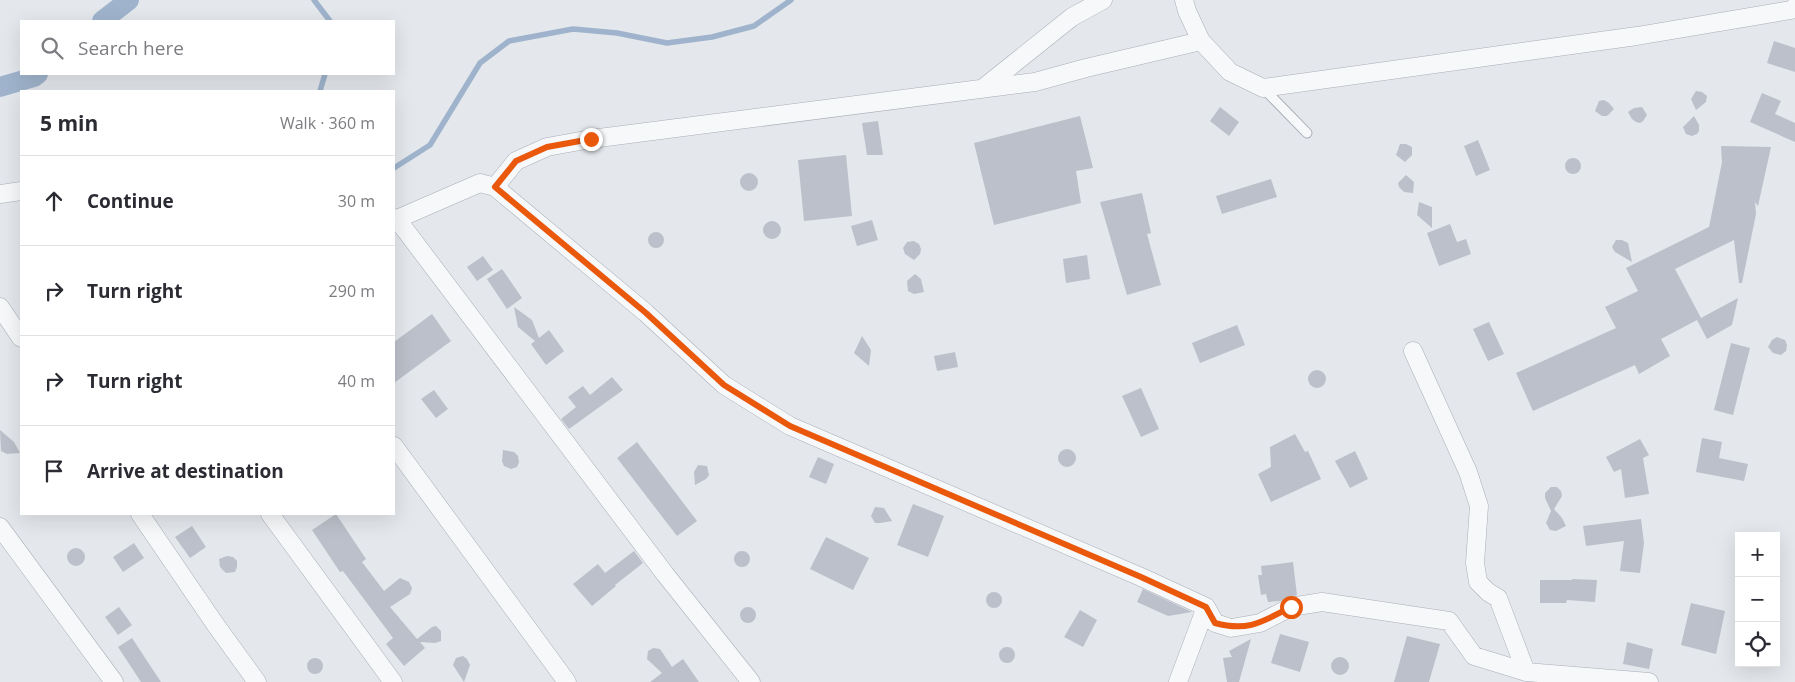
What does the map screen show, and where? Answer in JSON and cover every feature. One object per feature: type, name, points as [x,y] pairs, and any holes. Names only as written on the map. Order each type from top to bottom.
[{"type":"street","points":[[982,89],[1072,17],[1103,0]]},
{"type":"street","points":[[1184,0],[1201,41],[1230,72],[1263,88],[1636,36],[1791,10],[1795,7]]},
{"type":"street","points":[[495,187],[516,161],[547,147],[591,139],[1035,82],[1201,41]]},
{"type":"street","points":[[751,682],[665,574],[395,219],[480,184],[495,187],[646,313],[724,385],[790,426],[1141,577],[1206,607],[1215,623],[1231,628],[1260,623],[1291,607],[1322,602],[1449,621],[1474,656],[1526,672],[1649,682]]},
{"type":"street","points":[[0,194],[20,191]]},
{"type":"street","points":[[0,307],[20,337]]},
{"type":"street","points":[[1413,351],[1468,472],[1479,506],[1475,562],[1478,582],[1488,592],[1498,598],[1526,672]]},
{"type":"street","points":[[395,447],[567,682]]},
{"type":"street","points":[[141,515],[257,682]]},
{"type":"street","points":[[271,515],[394,682]]},
{"type":"street","points":[[0,527],[114,682]]},
{"type":"street","points":[[1178,682],[1206,607]]},
{"type":"lane","points":[[1263,88],[1306,133]]},
{"type":"building","points":[[1774,41],[1795,48],[1795,72],[1767,63]]},
{"type":"building","points":[[1696,91],[1702,92],[1707,96],[1706,102],[1696,110],[1691,99]]},
{"type":"building","points":[[1762,93],[1781,101],[1775,114],[1795,123],[1795,142],[1750,122]]},
{"type":"building","points":[[1604,100],[1614,109],[1607,116],[1602,116],[1595,111],[1599,101]]},
{"type":"building","points":[[1220,107],[1239,122],[1229,136],[1210,121]]},
{"type":"building","points":[[1642,107],[1647,115],[1640,123],[1636,122],[1628,112],[1634,108]]},
{"type":"building","points":[[1080,116],[1093,168],[1076,171],[1081,203],[994,225],[974,143]]},
{"type":"building","points":[[1694,116],[1699,125],[1699,131],[1692,136],[1686,134],[1683,127]]},
{"type":"building","points":[[878,121],[883,155],[867,155],[862,123]]},
{"type":"building","points":[[1478,140],[1490,170],[1476,176],[1464,146]]},
{"type":"building","points":[[1400,144],[1412,147],[1412,155],[1405,162],[1396,155]]},
{"type":"building","points":[[1721,146],[1771,147],[1758,206],[1755,202],[1756,214],[1742,283],[1739,283],[1734,240],[1675,269],[1701,318],[1738,298],[1732,325],[1707,339],[1697,320],[1661,339],[1670,356],[1639,374],[1635,365],[1533,411],[1516,373],[1616,328],[1605,307],[1638,291],[1626,268],[1709,227],[1722,162]]},
{"type":"building","points":[[846,155],[852,216],[804,221],[798,160]]},
{"type":"building","points":[[1573,158],[1579,160],[1581,166],[1579,172],[1573,174],[1567,172],[1565,166],[1567,160]]},
{"type":"building","points":[[745,173],[753,173],[758,178],[756,189],[745,191],[740,186],[740,178]]},
{"type":"building","points":[[1406,175],[1414,182],[1413,193],[1404,192],[1399,187],[1398,183]]},
{"type":"building","points":[[1271,179],[1277,197],[1222,214],[1216,196]]},
{"type":"building","points":[[1142,193],[1151,233],[1147,234],[1161,285],[1127,295],[1100,202]]},
{"type":"building","points":[[1419,202],[1432,207],[1432,228],[1417,215]]},
{"type":"building","points":[[872,220],[878,240],[857,246],[851,226]]},
{"type":"building","points":[[772,221],[778,224],[781,230],[778,236],[772,239],[766,236],[763,230],[766,224]]},
{"type":"building","points":[[1450,224],[1457,242],[1466,239],[1471,254],[1439,266],[1427,233]]},
{"type":"building","points":[[653,232],[659,232],[664,237],[662,246],[653,248],[648,243],[648,237]]},
{"type":"building","points":[[1616,240],[1628,243],[1632,262],[1615,252],[1612,247]]},
{"type":"building","points":[[914,241],[919,244],[921,249],[920,254],[914,260],[905,254],[903,248],[907,242]]},
{"type":"building","points":[[1087,255],[1090,279],[1066,283],[1063,259]]},
{"type":"building","points":[[483,256],[493,270],[477,281],[467,267]]},
{"type":"building","points":[[502,269],[522,298],[507,309],[487,279]]},
{"type":"building","points":[[915,274],[921,279],[924,292],[914,294],[908,291],[907,281]]},
{"type":"building","points":[[514,307],[532,320],[539,338],[549,330],[564,351],[546,365],[531,344],[535,341],[518,327]]},
{"type":"building","points":[[432,314],[451,341],[395,382],[395,341]]},
{"type":"building","points":[[1489,322],[1504,354],[1488,361],[1473,329]]},
{"type":"building","points":[[1237,325],[1245,345],[1200,363],[1192,343]]},
{"type":"building","points":[[862,336],[871,350],[869,366],[854,353]]},
{"type":"building","points":[[1777,337],[1785,340],[1787,345],[1786,351],[1781,355],[1773,353],[1768,347],[1772,340]]},
{"type":"building","points":[[1731,343],[1750,348],[1733,415],[1714,410]]},
{"type":"building","points":[[955,352],[958,367],[937,371],[934,356]]},
{"type":"building","points":[[1317,370],[1323,373],[1326,379],[1323,385],[1317,388],[1311,385],[1308,379],[1311,373]]},
{"type":"building","points":[[612,377],[623,390],[569,429],[561,419],[576,407],[568,397],[583,386],[590,395]]},
{"type":"building","points":[[1141,388],[1159,429],[1141,437],[1122,396]]},
{"type":"building","points":[[434,390],[448,409],[436,418],[421,399]]},
{"type":"building","points":[[0,430],[14,442],[20,453],[7,454],[1,451]]},
{"type":"building","points":[[1295,434],[1305,452],[1308,451],[1321,479],[1271,502],[1258,474],[1271,467],[1270,447]]},
{"type":"building","points":[[1702,438],[1722,442],[1719,458],[1748,464],[1744,481],[1696,472]]},
{"type":"building","points":[[1640,439],[1649,455],[1643,458],[1649,494],[1625,498],[1621,469],[1614,472],[1606,457]]},
{"type":"building","points":[[637,442],[697,521],[677,536],[617,458]]},
{"type":"building","points":[[1067,449],[1073,452],[1076,458],[1073,464],[1067,467],[1061,464],[1058,458],[1061,452]]},
{"type":"building","points":[[503,450],[514,452],[518,456],[519,462],[517,467],[511,469],[504,466],[502,461]]},
{"type":"building","points":[[1355,451],[1368,479],[1350,488],[1335,461]]},
{"type":"building","points":[[818,457],[834,464],[826,484],[809,477]]},
{"type":"building","points":[[698,465],[707,466],[709,475],[706,479],[695,485],[694,472]]},
{"type":"building","points":[[1551,487],[1557,487],[1561,491],[1562,496],[1554,509],[1566,526],[1556,531],[1550,530],[1546,523],[1551,511],[1545,498],[1545,493]]},
{"type":"building","points":[[913,504],[944,516],[928,557],[897,545]]},
{"type":"building","points":[[875,507],[884,508],[892,521],[875,523],[871,516]]},
{"type":"building","points":[[337,515],[366,559],[362,562],[384,591],[400,578],[409,582],[412,588],[410,594],[390,607],[417,639],[436,626],[441,631],[441,641],[435,643],[420,642],[425,648],[404,666],[386,644],[393,638],[343,571],[340,572],[312,530]]},
{"type":"building","points":[[1641,519],[1644,543],[1640,573],[1620,571],[1624,541],[1586,546],[1583,526]]},
{"type":"building","points":[[192,526],[206,547],[190,558],[175,537]]},
{"type":"building","points":[[826,537],[869,558],[853,590],[810,569]]},
{"type":"building","points":[[134,543],[144,558],[123,572],[113,557]]},
{"type":"building","points":[[76,548],[84,553],[85,557],[80,565],[76,566],[68,561],[67,557],[72,549]]},
{"type":"building","points":[[634,551],[643,563],[592,606],[573,584],[598,564],[605,573]]},
{"type":"building","points":[[739,551],[745,551],[750,556],[748,565],[739,567],[734,562],[734,556]]},
{"type":"building","points":[[227,556],[233,557],[237,561],[235,572],[226,573],[220,567],[219,559]]},
{"type":"building","points":[[1293,562],[1297,595],[1280,601],[1268,602],[1266,594],[1261,595],[1258,575],[1262,575],[1261,566]]},
{"type":"building","points":[[1540,580],[1597,580],[1595,602],[1567,600],[1566,603],[1540,603]]},
{"type":"building","points":[[1143,589],[1192,612],[1168,616],[1137,602]]},
{"type":"building","points":[[991,592],[997,592],[1002,597],[1000,606],[991,608],[986,603],[986,597]]},
{"type":"building","points":[[1691,603],[1725,611],[1716,654],[1681,645]]},
{"type":"building","points":[[119,607],[132,625],[118,635],[105,617]]},
{"type":"building","points":[[745,607],[751,607],[756,612],[754,621],[745,623],[740,618],[740,612]]},
{"type":"building","points":[[1080,610],[1097,620],[1083,647],[1064,637]]},
{"type":"building","points":[[1280,634],[1309,642],[1300,672],[1271,663]]},
{"type":"building","points":[[1407,636],[1440,644],[1429,682],[1394,682]]},
{"type":"building","points":[[132,638],[161,682],[141,682],[118,647]]},
{"type":"building","points":[[1251,639],[1239,682],[1227,682],[1223,658],[1232,657],[1229,651]]},
{"type":"building","points":[[1627,642],[1653,649],[1649,669],[1623,664]]},
{"type":"building","points":[[1004,647],[1010,647],[1015,652],[1013,661],[1004,663],[999,658],[999,652]]},
{"type":"building","points":[[653,648],[660,649],[672,667],[683,659],[699,682],[650,682],[662,673],[647,659],[648,651]]},
{"type":"building","points":[[463,656],[470,665],[464,682],[453,665],[456,658]]},
{"type":"building","points":[[1340,657],[1346,660],[1349,666],[1346,672],[1340,675],[1334,672],[1331,666],[1334,660]]},
{"type":"building","points":[[312,658],[318,658],[323,663],[321,672],[312,674],[307,669],[307,663]]},
{"type":"waterway","points":[[103,20],[129,0]]},
{"type":"waterway","points":[[314,0],[329,20]]},
{"type":"waterway","points":[[395,167],[430,145],[480,63],[509,41],[573,29],[617,33],[667,43],[712,37],[754,26],[791,0]]},
{"type":"waterway","points":[[0,87],[37,75]]},
{"type":"waterway","points":[[320,90],[325,75]]},
{"type":"route","points":[[591,139],[547,147],[516,161],[495,187],[646,313],[724,385],[790,426],[1141,577],[1206,607],[1215,623],[1231,628],[1260,623],[1291,607]]}]
